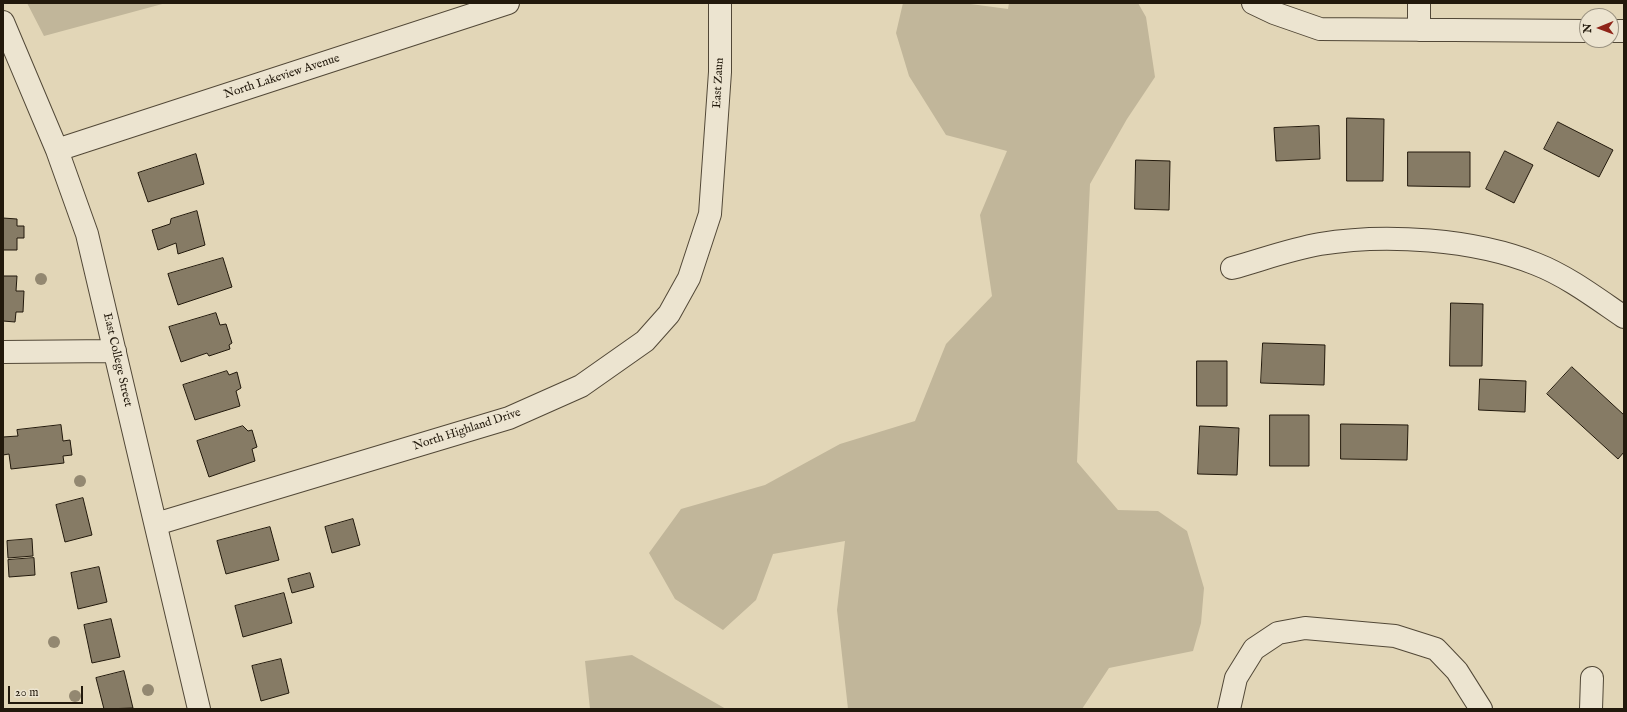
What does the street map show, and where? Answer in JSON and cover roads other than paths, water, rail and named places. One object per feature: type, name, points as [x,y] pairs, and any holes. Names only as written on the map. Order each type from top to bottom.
[{"type":"street","name":"North Lakeview Avenue","points":[[57,150],[508,3]]},
{"type":"street","name":"East Zaun","points":[[714,162],[720,72],[720,3]]},
{"type":"street","points":[[1253,3],[1274,13],[1320,29],[1579,31]]},
{"type":"street","points":[[1419,3],[1419,30]]},
{"type":"street","name":"East College Street","points":[[3,22],[57,150],[87,234],[199,709]]},
{"type":"street","name":"North Highland Drive","points":[[156,524],[509,418],[581,386],[645,341],[669,314],[689,278],[710,214],[714,162]]},
{"type":"street","points":[[1232,268],[1319,245],[1360,239],[1424,240],[1504,252],[1537,264],[1570,282],[1624,317]]},
{"type":"street","points":[[3,352],[115,351]]},
{"type":"street","points":[[1229,709],[1236,678],[1254,649],[1278,633],[1305,628],[1395,636],[1436,649],[1457,671],[1481,709]]},
{"type":"street","points":[[1591,709],[1592,678]]}]
